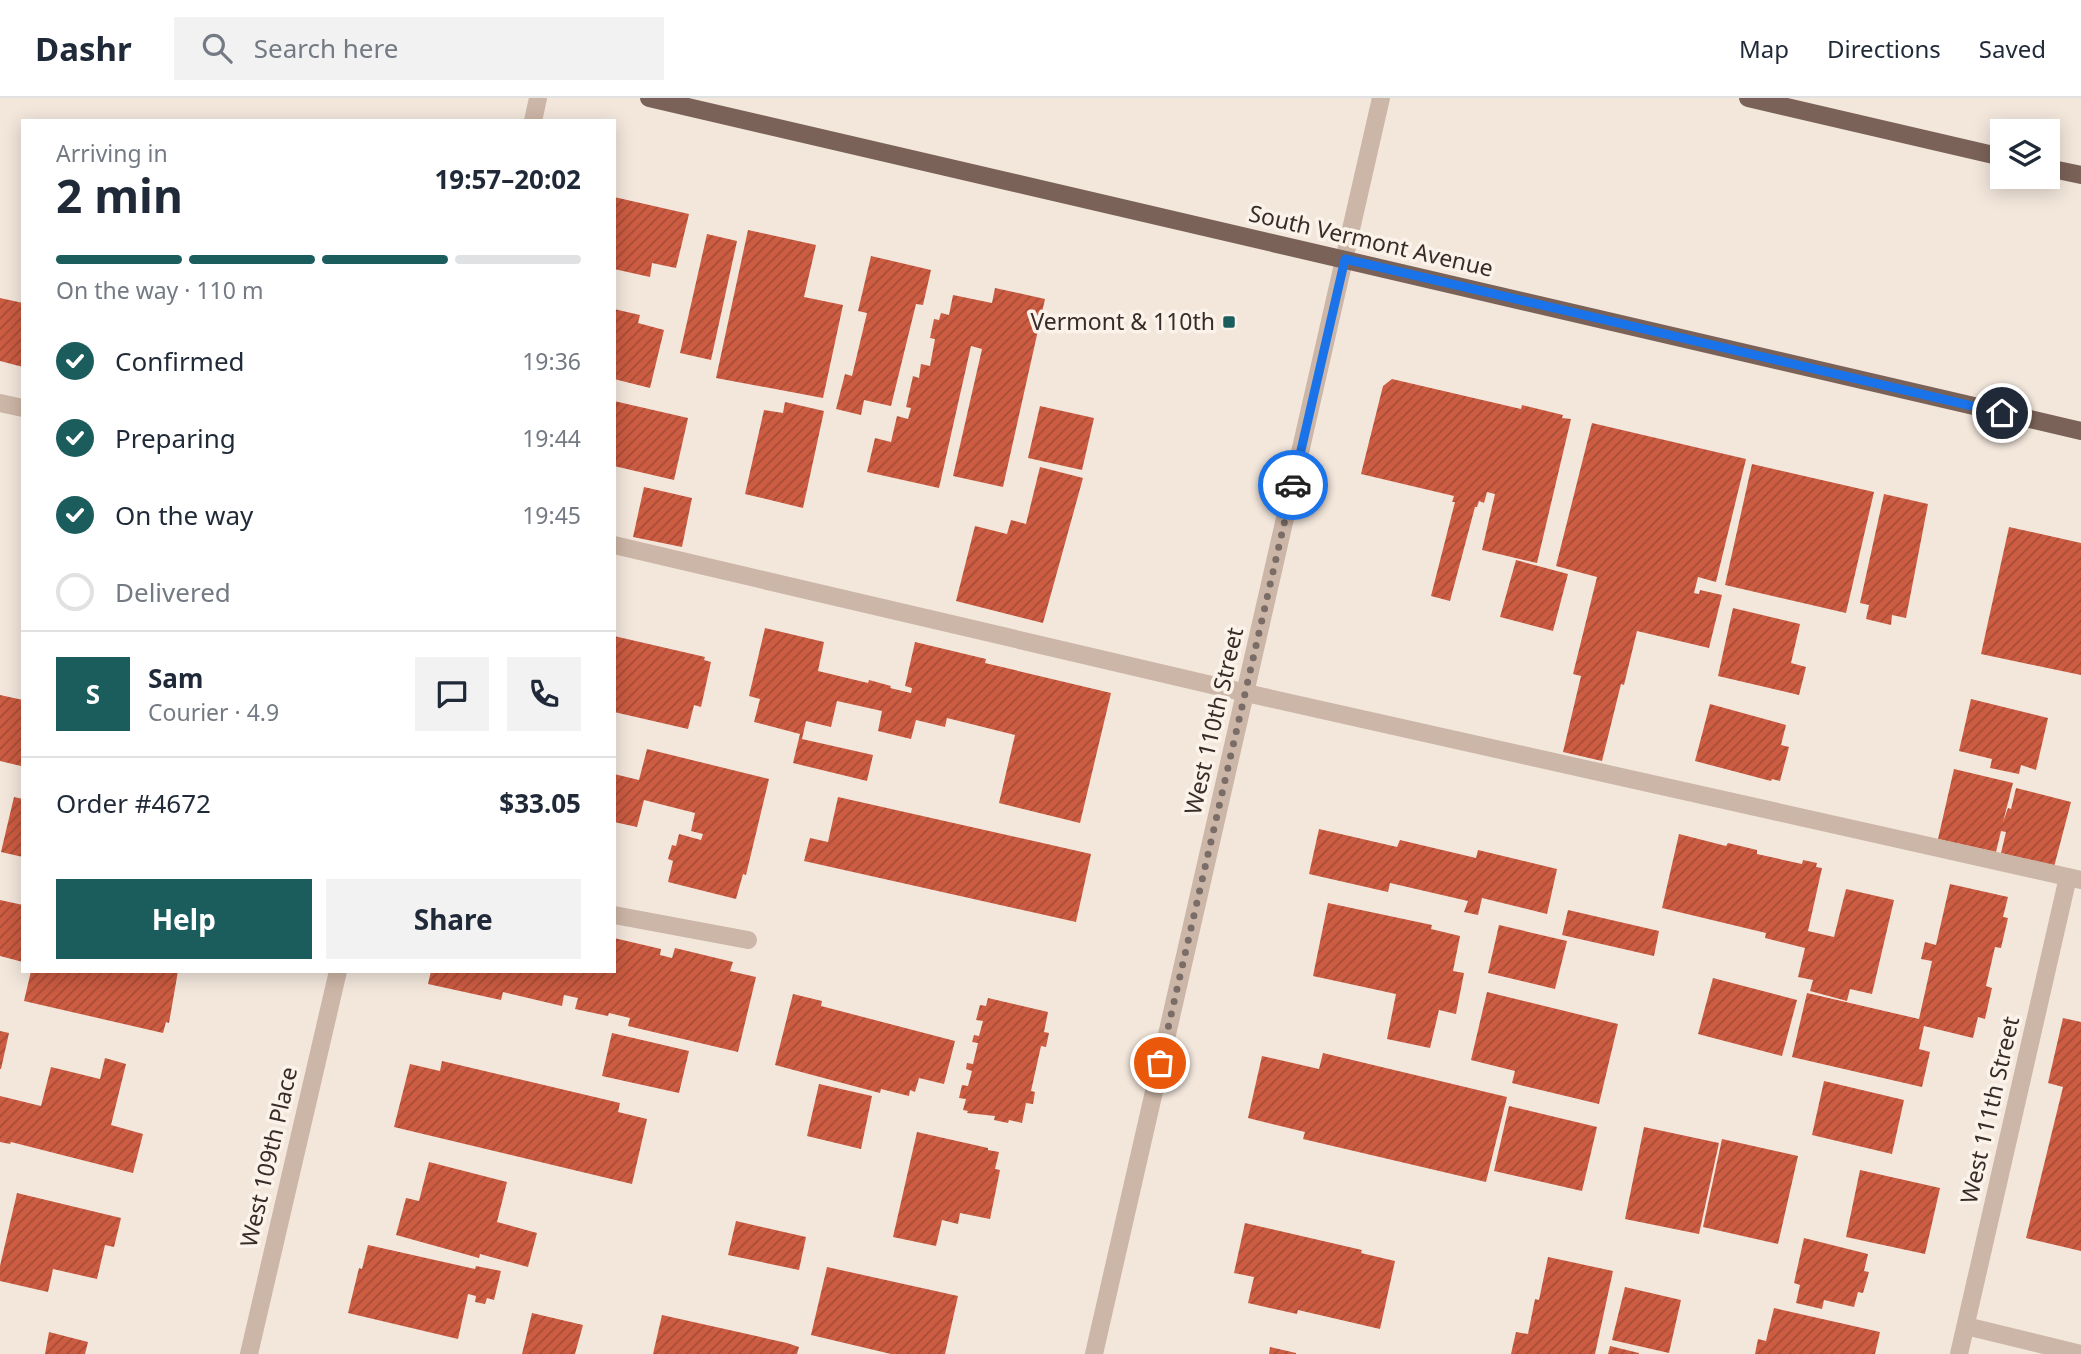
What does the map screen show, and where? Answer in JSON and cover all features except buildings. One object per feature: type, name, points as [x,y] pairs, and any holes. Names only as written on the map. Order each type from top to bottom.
[{"type":"main road","name":"South Vermont Avenue","points":[[649,98],[2081,432]]},
{"type":"main road","points":[[1748,98],[1990,154]]},
{"type":"main road","points":[[2060,171],[2081,175]]},
{"type":"street","points":[[533,119],[538,98]]},
{"type":"street","name":"West 110th Street","points":[[1094,1354],[1381,98]]},
{"type":"street","points":[[0,403],[21,408]]},
{"type":"street","points":[[616,544],[1245,693],[2074,878]]},
{"type":"street","name":"West 111th Street","points":[[1959,1354],[2074,878]]},
{"type":"street","points":[[616,915],[748,940]]},
{"type":"street","name":"West 109th Place","points":[[249,1354],[338,973]]},
{"type":"street","points":[[1966,1326],[2081,1354]]},
{"type":"way so far","points":[[1160,1063],[1293,485]]},
{"type":"place","name":"Vermont & 110th","points":[[1229,322]]},
{"type":"route","points":[[1293,485],[1345,259],[2002,413]]}]
